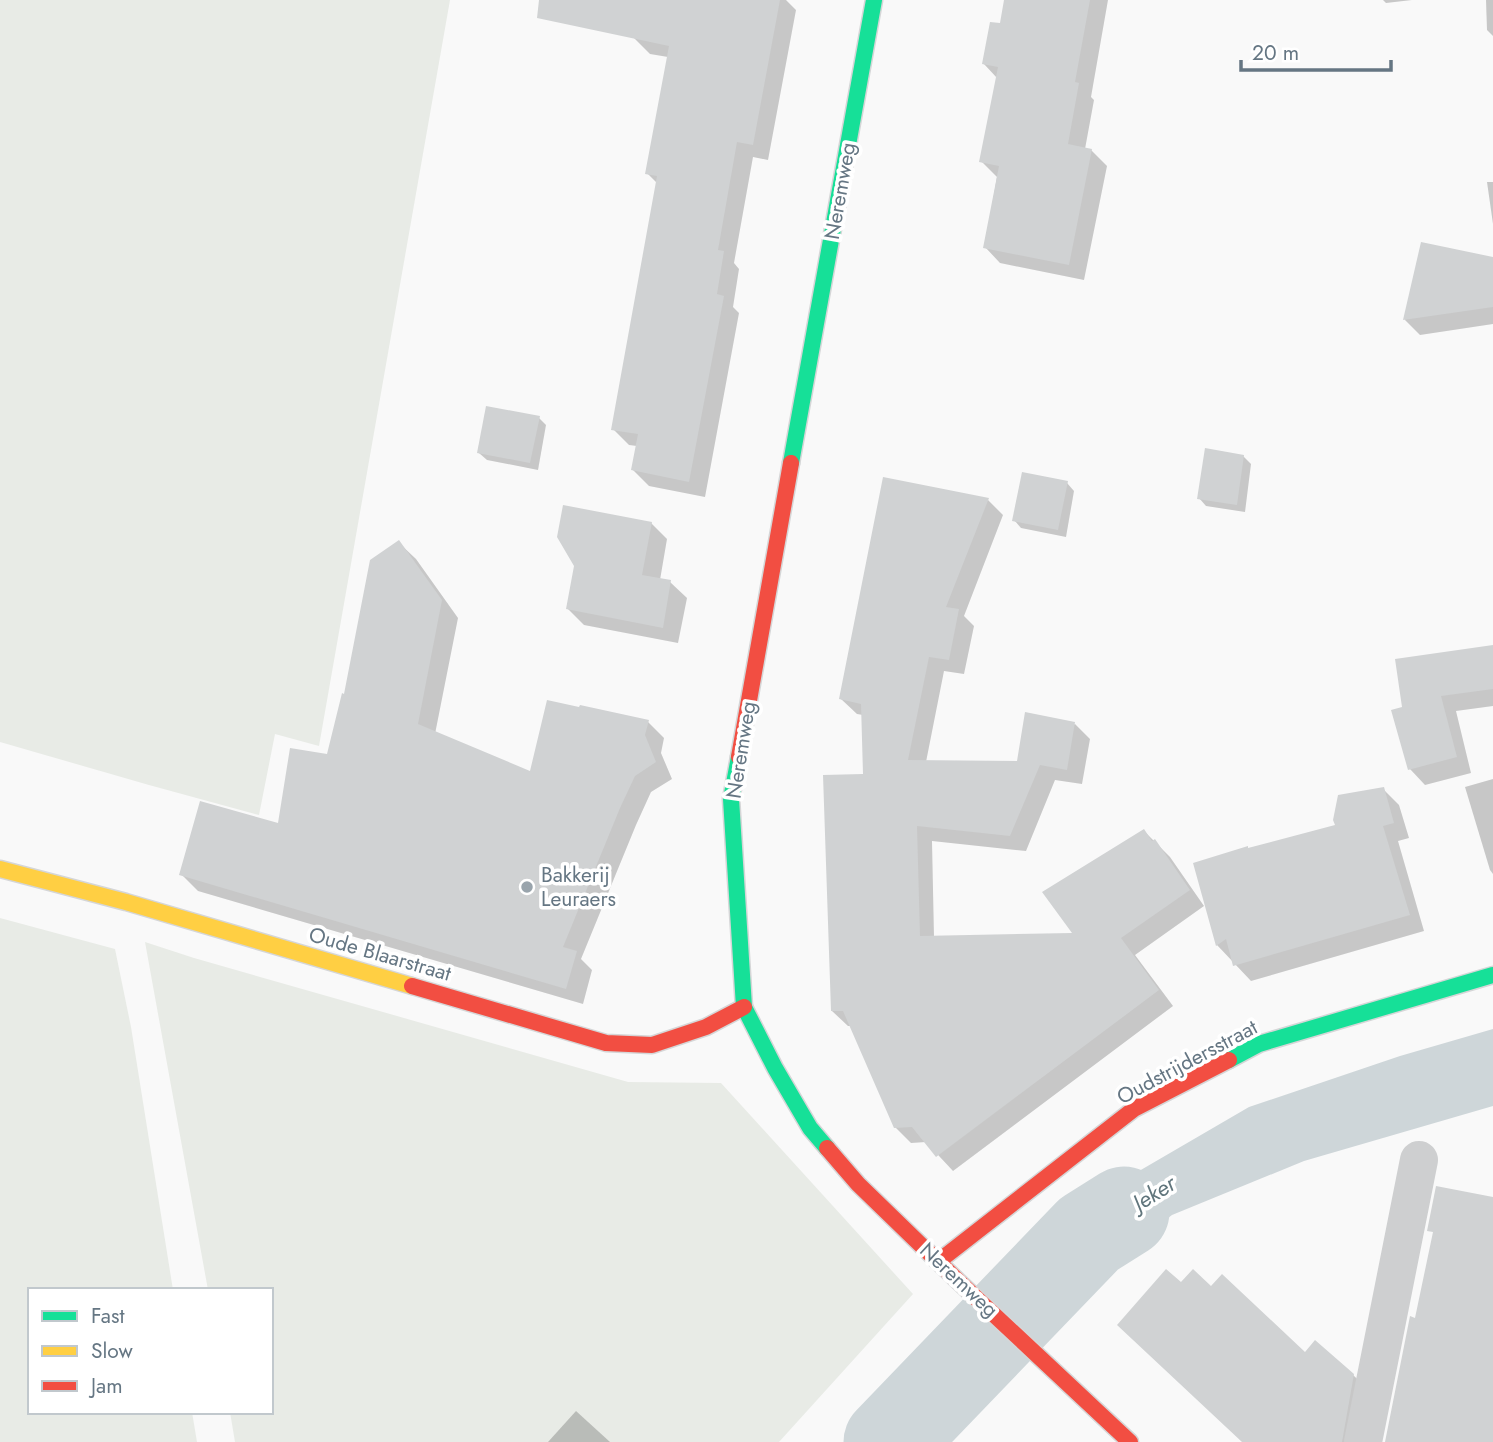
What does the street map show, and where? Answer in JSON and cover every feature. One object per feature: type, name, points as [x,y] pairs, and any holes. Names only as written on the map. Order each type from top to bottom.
[{"type":"street","name":"Neremweg","points":[[874,0],[731,799],[744,1007],[810,1128],[858,1184],[1130,1442]]},
{"type":"street","name":"Oude Blaarstraat","points":[[0,869],[126,902],[606,1042],[652,1045],[706,1027],[744,1007]]},
{"type":"street","name":"Oudstrijdersstraat","points":[[939,1261],[1134,1109],[1259,1044],[1493,975]]},
{"type":"street","points":[[1363,1442],[1419,1160]]},
{"type":"shaded area","points":[[0,0],[450,0],[319,746],[275,734],[259,815],[0,742]]},
{"type":"shaded area","points":[[0,918],[115,949],[131,1027],[173,1288],[28,1288],[28,1414],[192,1414],[197,1442],[0,1442]]},
{"type":"shaded area","points":[[145,942],[628,1082],[721,1083],[913,1294],[779,1442],[235,1442],[230,1414],[273,1414],[273,1288],[208,1288]]},
{"type":"water","points":[[1493,1029],[1493,1106],[1304,1161],[1172,1215],[1047,1311],[998,1267],[1091,1199],[1249,1107],[1400,1056]]},
{"type":"water","points":[[951,1334],[1007,1382],[951,1442],[854,1442]]},
{"type":"building","points":[[539,0],[780,0],[753,145],[737,142],[718,250],[724,251],[717,294],[724,296],[689,482],[631,470],[638,434],[611,430],[657,176],[645,174],[669,46],[537,18]]},
{"type":"building","points":[[1004,0],[1090,0],[1075,82],[1079,83],[1068,144],[1092,149],[1069,265],[983,248],[999,166],[979,162],[998,67],[982,64],[990,22],[1000,23]]},
{"type":"building","points":[[1421,242],[1493,257],[1493,307],[1403,320]]},
{"type":"building","points":[[486,406],[540,416],[530,463],[477,453]]},
{"type":"building","points":[[1205,448],[1244,455],[1237,505],[1197,499]]},
{"type":"building","points":[[1022,472],[1068,481],[1058,530],[1012,521]]},
{"type":"building","points":[[883,477],[989,498],[946,607],[959,609],[949,660],[929,657],[908,760],[1017,761],[1025,712],[1075,722],[1067,770],[1040,765],[1010,836],[917,826],[920,936],[1072,933],[1042,892],[1144,829],[1152,841],[1155,839],[1190,890],[1121,938],[1159,990],[936,1157],[912,1127],[894,1128],[843,1011],[831,1011],[823,775],[863,774],[861,704],[839,699]]},
{"type":"building","points":[[563,505],[652,522],[642,575],[671,580],[663,628],[566,609],[574,566],[557,537]]},
{"type":"building","points":[[399,540],[442,600],[418,724],[530,771],[547,700],[649,720],[645,735],[656,762],[635,776],[563,947],[577,951],[566,989],[179,875],[200,801],[278,823],[290,748],[327,754],[342,693],[344,694],[370,560]]},
{"type":"building","points":[[1493,645],[1493,689],[1441,696],[1457,757],[1408,770],[1391,710],[1402,707],[1395,659]]},
{"type":"building","points":[[1384,787],[1394,823],[1383,826],[1410,915],[1233,966],[1226,939],[1216,946],[1193,863],[1248,846],[1335,825],[1333,820],[1338,795]]},
{"type":"building","points":[[1436,1186],[1493,1197],[1493,1442],[1385,1442],[1410,1316],[1415,1318],[1433,1232],[1427,1231]]},
{"type":"building","points":[[1166,1269],[1181,1282],[1193,1269],[1211,1286],[1222,1274],[1305,1352],[1315,1340],[1354,1374],[1342,1442],[1242,1442],[1117,1325]]},
{"type":"waterway","name":"Jeker","points":[[889,1442],[1089,1234],[1124,1212]]},
{"type":"traffic: fast","points":[[791,463],[874,0]]},
{"type":"traffic: fast","points":[[739,757],[731,799],[744,1007],[810,1128],[827,1148]]},
{"type":"traffic: fast","points":[[1229,1060],[1259,1044],[1493,975]]},
{"type":"traffic: slow","points":[[0,869],[126,902],[412,986]]},
{"type":"traffic: jam","points":[[739,757],[791,463]]},
{"type":"traffic: jam","points":[[412,986],[606,1043],[652,1045],[706,1027],[744,1007]]},
{"type":"traffic: jam","points":[[939,1261],[1134,1109],[1229,1060]]},
{"type":"traffic: jam","points":[[827,1148],[858,1184],[1130,1442]]},
{"type":"place","name":"Bakkerij Leuraers","points":[[527,887]]}]
